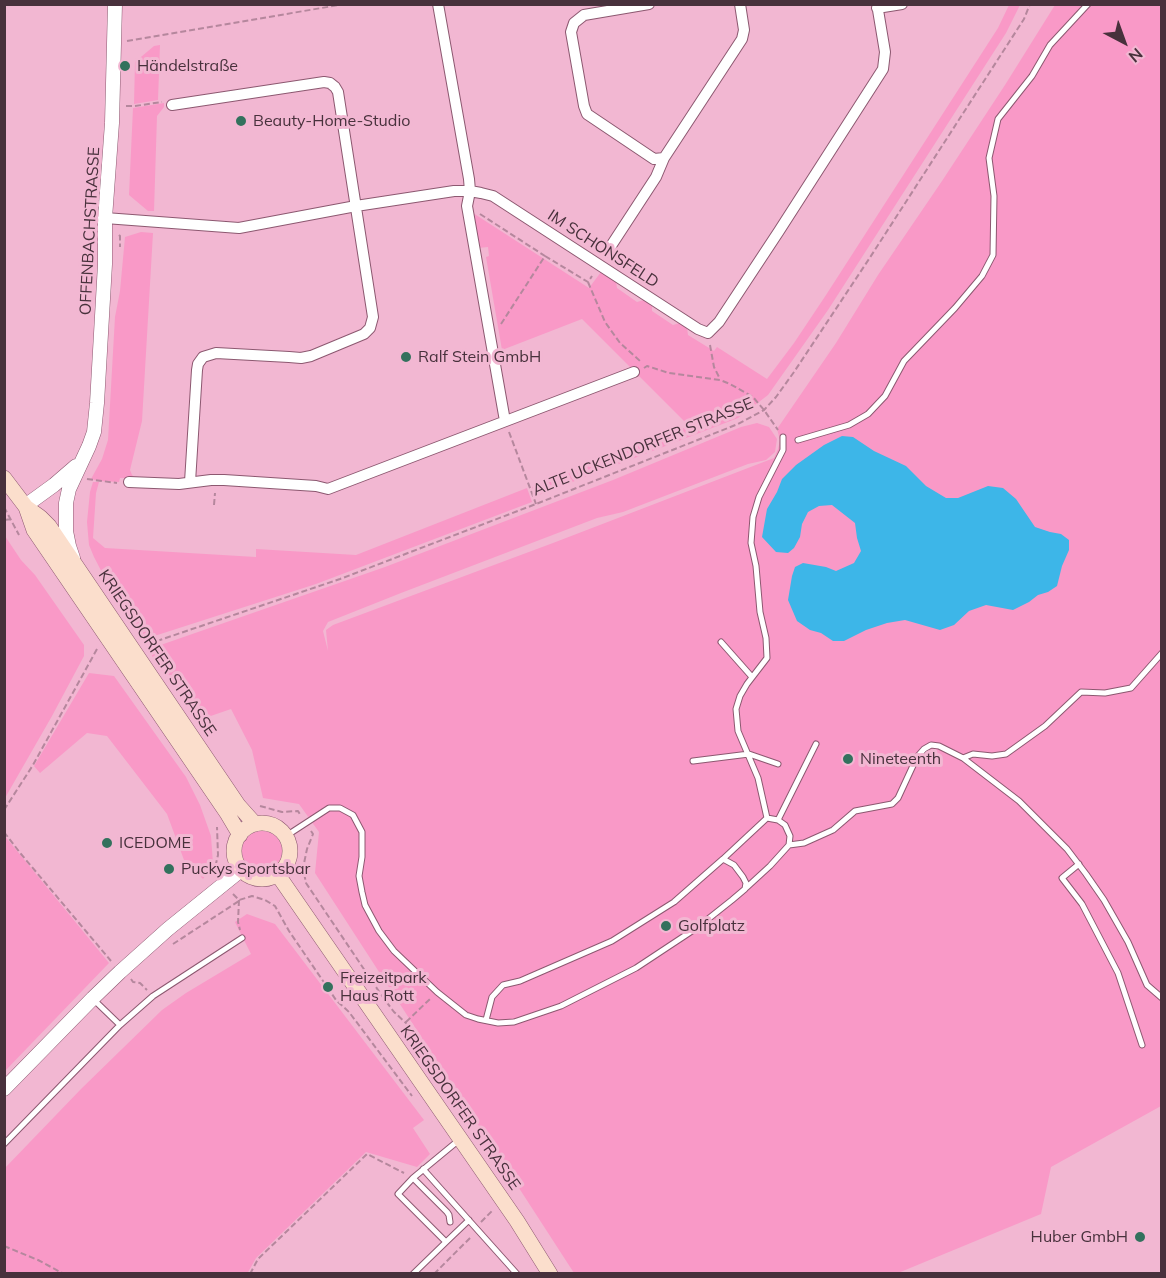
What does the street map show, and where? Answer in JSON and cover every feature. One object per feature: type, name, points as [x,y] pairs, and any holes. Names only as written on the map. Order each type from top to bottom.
[{"type":"main road","name":"KRIEGSDORFER STRASSE","points":[[4,478],[26,506],[46,522],[238,804],[255,824]]},
{"type":"main road","name":"KRIEGSDORFER STRASSE","points":[[26,506],[34,530],[240,835]]},
{"type":"main road","points":[[255,824],[272,825],[286,836],[290,846],[290,857],[278,875],[259,879],[249,876],[236,862],[234,853],[240,835],[246,828],[255,824]]},
{"type":"main road","name":"KRIEGSDORFER STRASSE","points":[[278,875],[517,1221],[550,1274]]},
{"type":"street","name":"OFFENBACHSTRASSE","points":[[26,506],[75,467],[89,446],[94,432],[105,264],[115,4]]},
{"type":"street","points":[[438,4],[470,191],[467,206],[505,421]]},
{"type":"street","points":[[649,4],[584,15],[574,23],[571,32],[587,114],[654,159],[664,158]]},
{"type":"street","points":[[608,252],[656,177],[664,158],[744,34],[740,4]]},
{"type":"street","points":[[708,333],[719,322],[883,69],[885,52],[877,6],[902,4]]},
{"type":"street","points":[[172,105],[324,82],[335,87],[338,92],[373,317],[370,328],[364,334],[311,356],[301,358],[216,353],[200,359],[197,370],[190,482]]},
{"type":"street","name":"IM SCHONSFELD","points":[[105,219],[239,228],[356,206],[454,191],[470,191],[493,196],[698,329],[708,333]]},
{"type":"street","points":[[129,482],[179,484],[211,480],[316,486],[328,489],[634,372]]},
{"type":"street","name":"OFFENBACHSTRASSE","points":[[75,562],[66,531],[66,503],[82,457]]},
{"type":"street","points":[[4,1089],[93,998],[125,975],[168,930],[242,870]]},
{"type":"lane","points":[[798,440],[849,425],[868,414],[885,396],[904,361],[982,276],[993,255],[994,196],[989,158],[998,119],[1032,76],[1050,45],[1088,4]]},
{"type":"lane","points":[[767,818],[758,778],[738,731],[736,709],[740,696],[767,658],[751,543],[753,517],[759,497],[783,450],[783,437]]},
{"type":"lane","points":[[721,642],[752,677]]},
{"type":"lane","points":[[963,758],[973,754],[992,756],[1006,754],[1045,726],[1081,692],[1106,693],[1131,688],[1161,653]]},
{"type":"lane","points":[[778,820],[816,744]]},
{"type":"lane","points":[[789,845],[804,843],[833,830],[855,811],[892,804],[898,798],[917,757],[931,745],[939,746],[963,758],[1018,801],[1067,849],[1104,900],[1128,942],[1147,985],[1161,998]]},
{"type":"lane","points":[[693,760],[749,754],[778,764]]},
{"type":"lane","points":[[286,836],[329,808],[340,808],[353,815],[362,832],[359,876],[365,905],[379,931],[394,951],[436,993],[466,1015],[498,1023],[514,1022],[561,1006],[617,979],[698,927],[745,889],[789,845],[790,836],[785,825],[778,820],[767,818]]},
{"type":"lane","points":[[486,1020],[492,997],[503,985],[520,981],[612,942],[674,902],[767,818]]},
{"type":"lane","points":[[723,859],[734,865],[743,877],[746,883],[745,889]]},
{"type":"lane","points":[[1079,864],[1062,878],[1082,904],[1101,937],[1118,973],[1142,1046]]},
{"type":"lane","points":[[4,1144],[120,1025],[153,996],[242,938]]},
{"type":"lane","points":[[93,998],[120,1025]]},
{"type":"lane","points":[[446,1242],[398,1194],[423,1169],[460,1139]]},
{"type":"lane","points":[[423,1169],[516,1273]]},
{"type":"lane","points":[[413,1178],[447,1212],[450,1222]]},
{"type":"lane","points":[[413,1274],[469,1220]]},
{"type":"path","points":[[115,41],[345,4]]},
{"type":"path","name":"ALTE UCKENDORFER STRASSE","points":[[142,646],[340,579],[738,424],[764,410],[782,388],[869,259],[1024,19],[1030,4]]},
{"type":"path","points":[[123,106],[163,102],[172,105]]},
{"type":"path","points":[[467,206],[588,282],[605,322],[614,335],[627,350],[647,366],[669,373],[720,380],[739,389],[750,395],[764,410],[783,437]]},
{"type":"path","points":[[488,330],[498,328],[546,256]]},
{"type":"path","points":[[588,282],[600,265]]},
{"type":"path","points":[[708,333],[714,367],[720,380]]},
{"type":"path","points":[[634,372],[647,366]]},
{"type":"path","points":[[505,421],[536,504]]},
{"type":"path","points":[[87,479],[99,482],[129,482]]},
{"type":"path","points":[[4,507],[21,539]]},
{"type":"path","points":[[4,520],[12,519]]},
{"type":"path","points":[[5,808],[33,765],[99,645],[108,639]]},
{"type":"path","points":[[311,830],[313,834],[303,868],[306,883],[382,996],[406,1023],[429,1059],[436,1078]]},
{"type":"path","points":[[4,832],[27,862],[125,975],[133,982],[140,983],[153,996]]},
{"type":"path","points":[[232,892],[239,900],[238,922],[242,938]]},
{"type":"path","points":[[171,945],[239,900],[252,896],[275,906],[289,932],[336,1000],[349,1012],[416,1102]]},
{"type":"path","points":[[275,906],[279,903]]},
{"type":"path","points":[[125,975],[137,974]]},
{"type":"path","points":[[406,1023],[436,993]]},
{"type":"path","points":[[250,1274],[258,1259],[367,1154],[413,1178]]},
{"type":"path","points":[[434,1274],[494,1209]]},
{"type":"path","points":[[4,1246],[64,1274]]},
{"type":"shaded area","points":[[1009,5],[1020,5],[1006,33],[828,310],[768,395],[738,418],[536,496],[532,487],[689,426],[582,319],[502,350],[486,257],[489,256],[488,247],[478,248],[473,213],[589,288],[601,272],[616,282],[617,288],[637,302],[644,300],[652,305],[652,311],[673,325],[680,323],[687,328],[688,335],[714,351],[717,347],[767,379],[826,295],[998,28]]},
{"type":"shaded area","points":[[1055,5],[1161,5],[1161,1106],[1051,1167],[1041,1214],[898,1273],[574,1273],[315,873],[319,832],[299,804],[263,798],[252,750],[231,709],[202,719],[172,677],[158,667],[150,652],[152,648],[385,567],[613,480],[741,427],[757,423],[769,427],[777,439],[775,452],[766,460],[748,464],[623,512],[597,518],[328,622],[323,631],[328,651],[326,630],[333,625],[774,458],[780,440],[777,429],[836,343]]},
{"type":"shaded area","points":[[160,45],[158,100],[134,104],[135,62],[154,46]]},
{"type":"shaded area","points":[[164,103],[164,107],[157,116],[154,211],[148,211],[129,195],[133,108]]},
{"type":"shaded area","points":[[141,232],[153,233],[142,421],[130,470],[135,478],[120,478],[119,482],[100,481],[91,479],[102,459],[108,440],[115,317],[125,237]]},
{"type":"shaded area","points":[[93,482],[99,482],[96,493],[93,538],[105,548],[256,557],[256,549],[356,555],[527,488],[532,502],[316,584],[145,639],[110,588],[89,545],[87,522]]},
{"type":"shaded area","points":[[5,536],[84,645],[84,656],[5,798]]},
{"type":"shaded area","points":[[89,673],[114,676],[186,777],[200,805],[211,836],[213,864],[203,879],[184,860],[167,814],[107,736],[87,733],[40,773],[34,766]]},
{"type":"shaded area","points":[[262,831],[270,832],[276,837],[281,843],[281,859],[276,865],[270,870],[262,871],[254,870],[248,865],[243,859],[242,851],[243,843],[248,837],[254,832]]},
{"type":"shaded area","points":[[4,835],[109,963],[5,1071],[4,1071]]},
{"type":"shaded area","points":[[247,914],[275,924],[424,1120],[413,1128],[430,1154],[417,1167],[366,1152],[256,1258],[247,1274],[5,1273],[4,1169],[162,1010],[251,954],[235,922]]},
{"type":"water","points":[[842,436],[853,437],[874,451],[906,466],[926,486],[946,498],[958,498],[988,486],[1003,488],[1016,499],[1035,527],[1061,534],[1069,540],[1069,550],[1057,586],[1013,610],[986,605],[969,611],[954,625],[940,630],[905,620],[866,630],[844,641],[833,641],[797,621],[788,600],[795,567],[803,563],[836,571],[854,563],[861,551],[855,523],[832,505],[819,506],[808,512],[794,548],[788,553],[776,552],[762,537],[767,509],[782,479],[796,465],[824,445]]},
{"type":"place","name":"Händelstraße","points":[[125,66]]},
{"type":"place","name":"Beauty-Home-Studio","points":[[241,121]]},
{"type":"place","name":"Ralf Stein GmbH","points":[[406,357]]},
{"type":"place","name":"Nineteenth","points":[[848,759]]},
{"type":"place","name":"ICEDOME","points":[[107,843]]},
{"type":"place","name":"Puckys Sportsbar","points":[[169,869]]},
{"type":"place","name":"Golfplatz","points":[[666,926]]},
{"type":"place","name":"Freizeitpark Haus Rott","points":[[328,987]]},
{"type":"place","name":"Huber GmbH","points":[[1140,1237]]}]
